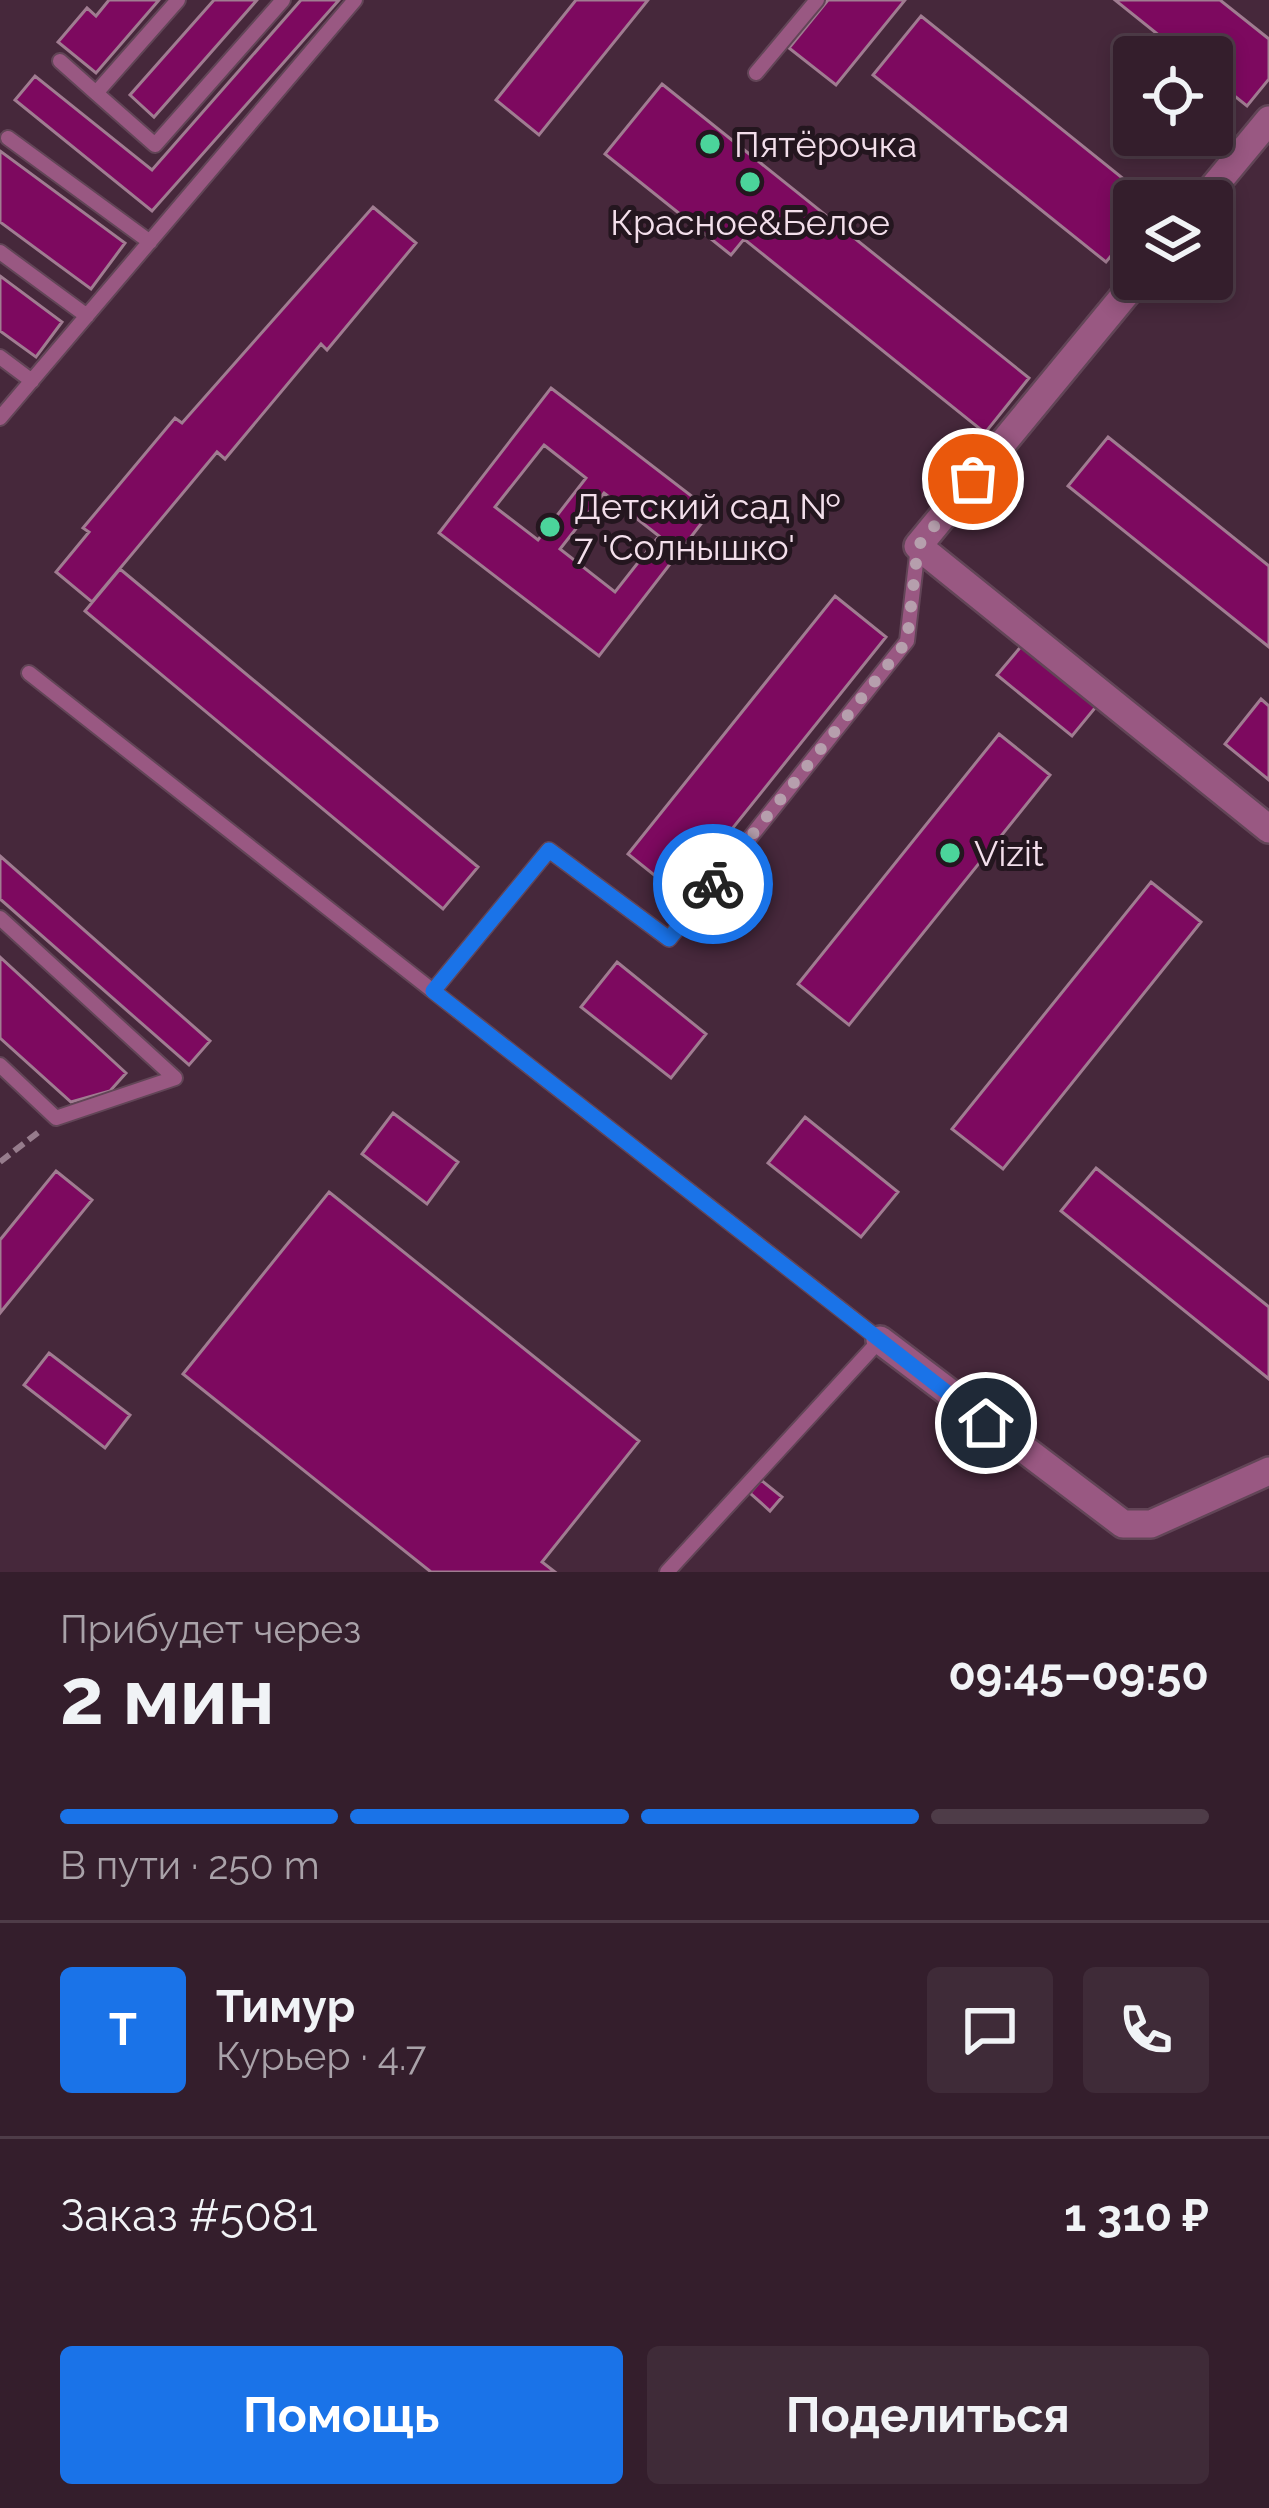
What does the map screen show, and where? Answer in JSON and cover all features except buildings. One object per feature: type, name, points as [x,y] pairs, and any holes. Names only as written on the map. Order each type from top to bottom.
[{"type":"street","points":[[1219,180],[1269,120]]},
{"type":"street","points":[[1121,300],[918,546],[1269,829]]},
{"type":"street","points":[[880,1340],[1123,1524],[1150,1524],[1269,1471]]},
{"type":"lane","points":[[96,93],[178,0]]},
{"type":"lane","points":[[60,61],[155,145],[283,0]]},
{"type":"lane","points":[[0,418],[356,0]]},
{"type":"lane","points":[[756,73],[817,0]]},
{"type":"lane","points":[[8,138],[150,242]]},
{"type":"lane","points":[[0,252],[87,316]]},
{"type":"lane","points":[[0,357],[32,381]]},
{"type":"lane","points":[[433,991],[549,850],[669,939],[907,641],[918,546]]},
{"type":"lane","points":[[29,673],[880,1340],[667,1572]]},
{"type":"lane","points":[[0,918],[175,1078],[56,1118],[0,1065]]},
{"type":"path","points":[[0,1162],[56,1118]]},
{"type":"way so far","points":[[713,884],[907,641],[918,546],[973,479]]},
{"type":"place","name":"Пятёрочка","points":[[710,144]]},
{"type":"place","name":"Красное&Белое","points":[[750,182]]},
{"type":"place","name":"Детский сад № 7 'Солнышко'","points":[[550,527]]},
{"type":"place","name":"Vizit","points":[[950,853]]},
{"type":"route","points":[[713,884],[669,939],[549,850],[433,991],[986,1423]]}]
